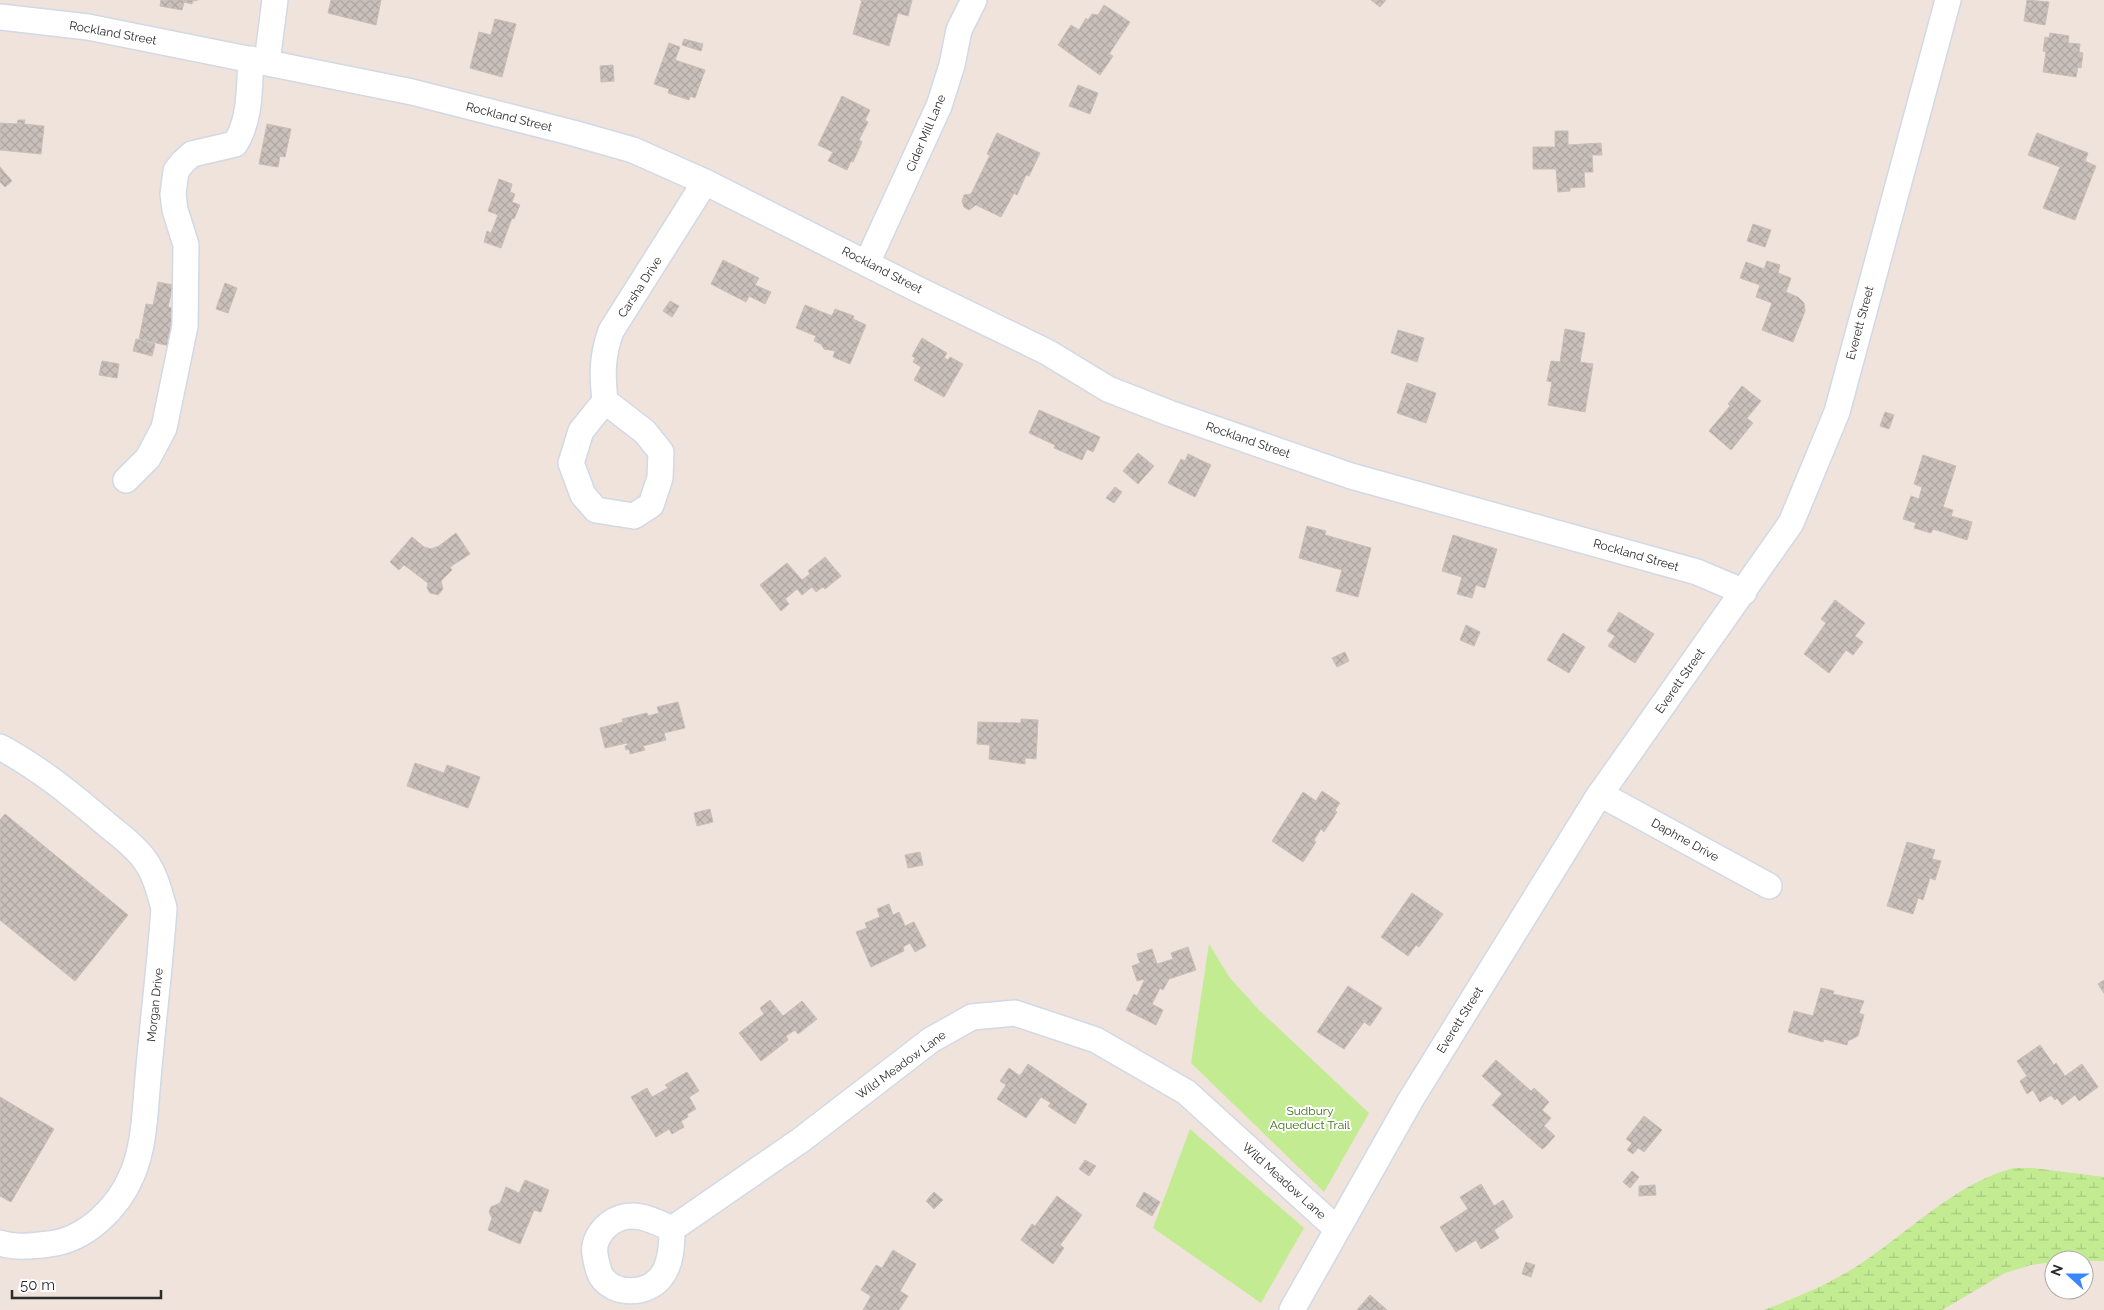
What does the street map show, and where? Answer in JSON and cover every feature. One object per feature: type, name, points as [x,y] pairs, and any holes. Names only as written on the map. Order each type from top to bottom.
[{"type":"street","points":[[126,480],[148,458],[164,428],[185,326],[186,245],[175,210],[173,194],[176,171],[192,154],[235,144],[242,133],[275,0]]},
{"type":"street","name":"Cider Mill Lane","points":[[867,263],[939,106],[952,65],[959,30],[974,0]]},
{"type":"street","name":"Everett Street","points":[[1292,1310],[1410,1101],[1600,794],[1791,523],[1837,412],[1948,0]]},
{"type":"street","name":"Rockland Street","points":[[0,17],[88,26],[412,92],[633,150],[705,182],[1047,352],[1108,390],[1351,476],[1697,572],[1744,592]]},
{"type":"street","name":"Carsha Drive","points":[[605,401],[602,374],[604,350],[612,331],[705,182]]},
{"type":"street","points":[[605,401],[645,432],[660,452],[660,478],[651,505],[634,516],[596,510],[583,495],[571,463],[581,431],[605,401]]},
{"type":"street","name":"Morgan Drive","points":[[0,747],[27,761],[74,796],[127,841],[144,859],[155,879],[164,908],[142,1132],[132,1175],[112,1207],[100,1220],[82,1233],[58,1243],[28,1247],[0,1243]]},
{"type":"street","name":"Daphne Drive","points":[[1600,794],[1769,886]]},
{"type":"street","name":"Wild Meadow Lane","points":[[672,1230],[801,1140],[931,1040],[972,1017],[1015,1013],[1096,1040],[1186,1092],[1337,1229]]},
{"type":"green space","name":"Sudbury Aqueduct Trail","points":[[1209,944],[1230,978],[1259,1010],[1369,1113],[1324,1192],[1191,1063]]},
{"type":"green space","points":[[1190,1129],[1304,1228],[1261,1303],[1153,1228]]},
{"type":"green space","points":[[2014,1168],[2033,1168],[2104,1177],[2104,1261],[2094,1261],[2094,1250],[2044,1250],[2044,1263],[2005,1273],[1942,1310],[1764,1310],[1804,1294],[1842,1275],[1866,1260],[1956,1194],[1995,1174]]},
{"type":"building","points":[[161,0],[198,0],[193,1],[192,4],[184,2],[182,10],[160,6]]},
{"type":"building","points":[[331,0],[381,0],[376,25],[328,13]]},
{"type":"building","points":[[862,0],[912,0],[908,16],[898,13],[889,46],[853,34]]},
{"type":"building","points":[[1371,0],[1386,0],[1380,7]]},
{"type":"building","points":[[2027,0],[2049,2],[2045,25],[2024,21]]},
{"type":"building","points":[[1104,5],[1130,22],[1109,54],[1113,56],[1100,75],[1058,45],[1071,25],[1079,30],[1086,18],[1088,20],[1092,14],[1098,15]]},
{"type":"building","points":[[495,19],[516,24],[502,77],[470,68],[479,32],[491,35]]},
{"type":"building","points":[[2050,33],[2069,36],[2068,43],[2080,44],[2079,52],[2083,53],[2081,68],[2078,67],[2076,77],[2043,72],[2046,52],[2043,51],[2045,37],[2049,38]]},
{"type":"building","points":[[684,39],[703,44],[701,51],[682,45]]},
{"type":"building","points":[[669,43],[680,47],[675,60],[705,70],[695,98],[690,96],[689,100],[668,93],[669,89],[654,84]]},
{"type":"building","points":[[613,65],[614,81],[601,82],[600,66]]},
{"type":"building","points":[[1078,85],[1098,93],[1090,114],[1069,106]]},
{"type":"building","points":[[842,96],[870,110],[865,120],[868,122],[859,140],[862,142],[853,162],[851,161],[847,170],[828,161],[833,152],[818,145]]},
{"type":"building","points":[[18,120],[25,120],[24,124],[44,126],[41,154],[0,150],[0,123],[17,124]]},
{"type":"building","points":[[267,124],[291,129],[285,157],[280,156],[278,167],[259,164]]},
{"type":"building","points":[[1555,131],[1568,131],[1568,145],[1601,143],[1602,155],[1592,155],[1593,172],[1584,172],[1585,187],[1570,188],[1570,191],[1558,192],[1556,169],[1533,169],[1533,147],[1555,147]]},
{"type":"building","points":[[997,133],[1040,153],[1029,176],[1026,175],[1017,195],[1014,193],[1001,217],[976,205],[969,210],[964,207],[962,201],[964,195],[971,194],[990,155],[987,154]]},
{"type":"building","points":[[2037,133],[2088,153],[2085,161],[2096,166],[2075,220],[2043,208],[2060,167],[2028,155]]},
{"type":"building","points":[[0,167],[12,181],[5,187],[0,182]]},
{"type":"building","points":[[499,179],[512,184],[510,192],[515,194],[512,202],[520,205],[514,219],[512,218],[501,248],[484,242],[487,231],[491,233],[498,215],[488,211]]},
{"type":"building","points":[[1753,224],[1771,230],[1765,247],[1747,241]]},
{"type":"building","points":[[723,260],[759,278],[755,285],[771,292],[765,304],[749,296],[746,302],[711,284]]},
{"type":"building","points":[[1767,261],[1780,265],[1778,273],[1791,278],[1786,292],[1798,297],[1804,303],[1805,311],[1793,342],[1762,330],[1772,303],[1756,297],[1760,285],[1740,278],[1746,262],[1764,269]]},
{"type":"building","points":[[158,282],[173,285],[168,307],[178,309],[170,346],[139,339],[146,304],[153,305]]},
{"type":"building","points":[[225,283],[237,288],[228,313],[216,309]]},
{"type":"building","points":[[670,301],[679,306],[672,317],[663,311]]},
{"type":"building","points":[[805,305],[832,316],[835,309],[854,316],[853,319],[866,325],[850,364],[833,357],[835,351],[824,349],[821,344],[814,341],[816,336],[796,328]]},
{"type":"building","points":[[1565,329],[1585,333],[1580,362],[1593,364],[1585,412],[1548,405],[1552,382],[1547,381],[1551,361],[1560,362]]},
{"type":"building","points":[[1398,330],[1424,338],[1417,362],[1391,353]]},
{"type":"building","points":[[922,338],[947,353],[944,358],[948,360],[950,357],[963,364],[944,397],[914,380],[921,367],[913,362],[915,358],[912,356]]},
{"type":"building","points":[[136,339],[155,344],[152,356],[133,351]]},
{"type":"building","points":[[102,361],[119,364],[117,378],[99,375]]},
{"type":"building","points":[[1407,383],[1436,393],[1426,423],[1397,413]]},
{"type":"building","points":[[1742,386],[1761,401],[1747,418],[1753,423],[1731,450],[1709,431],[1730,406],[1728,404]]},
{"type":"building","points":[[1039,410],[1100,437],[1093,452],[1087,449],[1082,460],[1054,448],[1055,445],[1029,433]]},
{"type":"building","points":[[1885,412],[1894,415],[1889,429],[1880,426]]},
{"type":"building","points":[[1138,453],[1154,466],[1138,484],[1123,471]]},
{"type":"building","points":[[1188,454],[1211,465],[1195,497],[1168,483],[1181,459],[1185,461]]},
{"type":"building","points":[[1923,455],[1956,466],[1943,507],[1953,510],[1951,516],[1972,522],[1967,540],[1933,529],[1931,533],[1914,528],[1916,523],[1903,519],[1911,496],[1919,499],[1922,487],[1914,484]]},
{"type":"building","points":[[1115,487],[1122,492],[1114,503],[1106,498]]},
{"type":"building","points":[[1307,526],[1326,531],[1325,535],[1371,548],[1358,597],[1336,591],[1342,570],[1299,558]]},
{"type":"building","points":[[456,533],[470,554],[450,567],[452,570],[441,581],[443,589],[438,595],[430,593],[427,588],[428,583],[404,565],[399,570],[390,562],[412,537],[424,547],[431,549],[439,546]]},
{"type":"building","points":[[1453,535],[1497,549],[1485,588],[1476,585],[1472,598],[1457,594],[1462,577],[1442,571]]},
{"type":"building","points":[[825,557],[841,576],[825,589],[823,587],[816,592],[812,587],[802,595],[797,589],[785,599],[789,604],[781,611],[760,585],[787,563],[802,580],[810,574],[808,571]]},
{"type":"building","points":[[1835,600],[1865,623],[1855,636],[1863,642],[1853,655],[1846,650],[1829,673],[1804,654],[1826,623],[1821,619]]},
{"type":"building","points":[[1619,612],[1654,634],[1635,663],[1608,646],[1615,636],[1607,631]]},
{"type":"building","points":[[1466,625],[1480,632],[1474,646],[1460,640]]},
{"type":"building","points":[[1563,633],[1585,647],[1569,673],[1547,660]]},
{"type":"building","points":[[1345,652],[1349,661],[1337,667],[1332,658]]},
{"type":"building","points":[[678,702],[685,728],[664,733],[666,740],[643,746],[645,750],[630,754],[629,749],[626,750],[625,746],[628,745],[627,743],[605,748],[600,728],[623,722],[622,719],[647,713],[648,716],[659,713],[657,707]]},
{"type":"building","points":[[1021,719],[1038,720],[1036,759],[1025,758],[1025,764],[989,759],[990,745],[977,744],[978,722],[1021,723]]},
{"type":"building","points":[[415,763],[444,773],[447,765],[480,777],[468,808],[407,786]]},
{"type":"building","points":[[1322,791],[1340,803],[1335,810],[1337,812],[1324,832],[1321,829],[1314,840],[1316,842],[1303,862],[1272,841],[1303,792],[1316,801]]},
{"type":"building","points":[[710,809],[713,822],[697,826],[694,813]]},
{"type":"building","points":[[5,814],[128,915],[75,981],[0,920],[0,820]]},
{"type":"building","points":[[1907,842],[1935,850],[1932,859],[1941,861],[1935,880],[1930,878],[1923,900],[1918,898],[1913,914],[1887,906]]},
{"type":"building","points":[[920,852],[923,865],[908,868],[905,855]]},
{"type":"building","points":[[1412,893],[1443,914],[1419,947],[1416,945],[1408,956],[1381,937]]},
{"type":"building","points":[[889,904],[893,915],[899,912],[905,926],[914,922],[926,946],[915,952],[910,943],[903,947],[904,951],[871,967],[856,932],[867,928],[865,923],[880,917],[877,909]]},
{"type":"building","points":[[1188,947],[1196,970],[1169,979],[1163,990],[1160,988],[1152,1004],[1163,1010],[1156,1025],[1126,1010],[1134,994],[1137,996],[1145,979],[1137,981],[1132,966],[1140,963],[1137,954],[1152,949],[1157,964],[1173,959],[1171,953]]},
{"type":"building","points":[[2104,980],[2104,993],[2098,984]]},
{"type":"building","points":[[1348,986],[1382,1008],[1370,1026],[1364,1022],[1344,1049],[1317,1032]]},
{"type":"building","points":[[1821,988],[1834,991],[1833,994],[1864,1001],[1859,1013],[1864,1015],[1858,1036],[1848,1041],[1847,1045],[1824,1039],[1823,1042],[1788,1032],[1794,1011],[1813,1016]]},
{"type":"building","points":[[770,1000],[783,1016],[802,1001],[817,1019],[798,1034],[795,1030],[786,1036],[788,1040],[761,1061],[739,1033],[764,1014],[760,1008]]},
{"type":"building","points":[[2040,1045],[2054,1065],[2056,1063],[2065,1076],[2082,1064],[2098,1087],[2079,1101],[2075,1095],[2062,1105],[2057,1098],[2055,1100],[2051,1095],[2040,1102],[2033,1090],[2027,1094],[2020,1081],[2027,1076],[2017,1061]]},
{"type":"building","points":[[1496,1060],[1531,1091],[1534,1088],[1549,1102],[1542,1110],[1551,1118],[1544,1126],[1555,1136],[1542,1149],[1492,1105],[1502,1094],[1482,1076]]},
{"type":"building","points":[[1028,1064],[1087,1104],[1075,1124],[1048,1106],[1051,1103],[1041,1097],[1026,1118],[997,1099],[1006,1085],[1000,1081],[1009,1068],[1020,1076]]},
{"type":"building","points":[[687,1072],[699,1091],[689,1097],[696,1109],[687,1114],[688,1117],[681,1121],[684,1127],[672,1134],[669,1129],[656,1137],[631,1097],[647,1088],[652,1097],[668,1088],[665,1085]]},
{"type":"building","points":[[0,1097],[54,1129],[11,1202],[0,1196]]},
{"type":"building","points":[[1644,1116],[1662,1130],[1644,1152],[1638,1148],[1633,1154],[1627,1150],[1632,1143],[1626,1139]]},
{"type":"building","points":[[1085,1160],[1096,1166],[1089,1176],[1079,1169]]},
{"type":"building","points":[[1632,1171],[1639,1177],[1630,1188],[1623,1182]]},
{"type":"building","points":[[525,1180],[549,1190],[541,1212],[534,1210],[520,1244],[488,1230],[492,1218],[489,1212],[491,1207],[500,1203],[506,1187],[519,1193]]},
{"type":"building","points":[[1481,1184],[1494,1206],[1503,1200],[1513,1217],[1494,1230],[1499,1238],[1481,1249],[1476,1240],[1456,1252],[1440,1227],[1468,1209],[1460,1197]]},
{"type":"building","points":[[1655,1185],[1656,1195],[1639,1196],[1639,1186]]},
{"type":"building","points":[[934,1192],[943,1200],[934,1209],[926,1201]]},
{"type":"building","points":[[1144,1192],[1160,1202],[1152,1216],[1136,1206]]},
{"type":"building","points":[[1057,1196],[1082,1215],[1060,1245],[1064,1248],[1053,1264],[1021,1240],[1032,1224],[1035,1226]]},
{"type":"building","points":[[893,1250],[916,1264],[900,1291],[908,1296],[899,1310],[863,1310],[871,1296],[861,1290],[876,1265],[882,1268]]},
{"type":"building","points":[[1526,1262],[1535,1265],[1531,1277],[1522,1274]]},
{"type":"building","points":[[1370,1295],[1387,1310],[1357,1310]]}]
